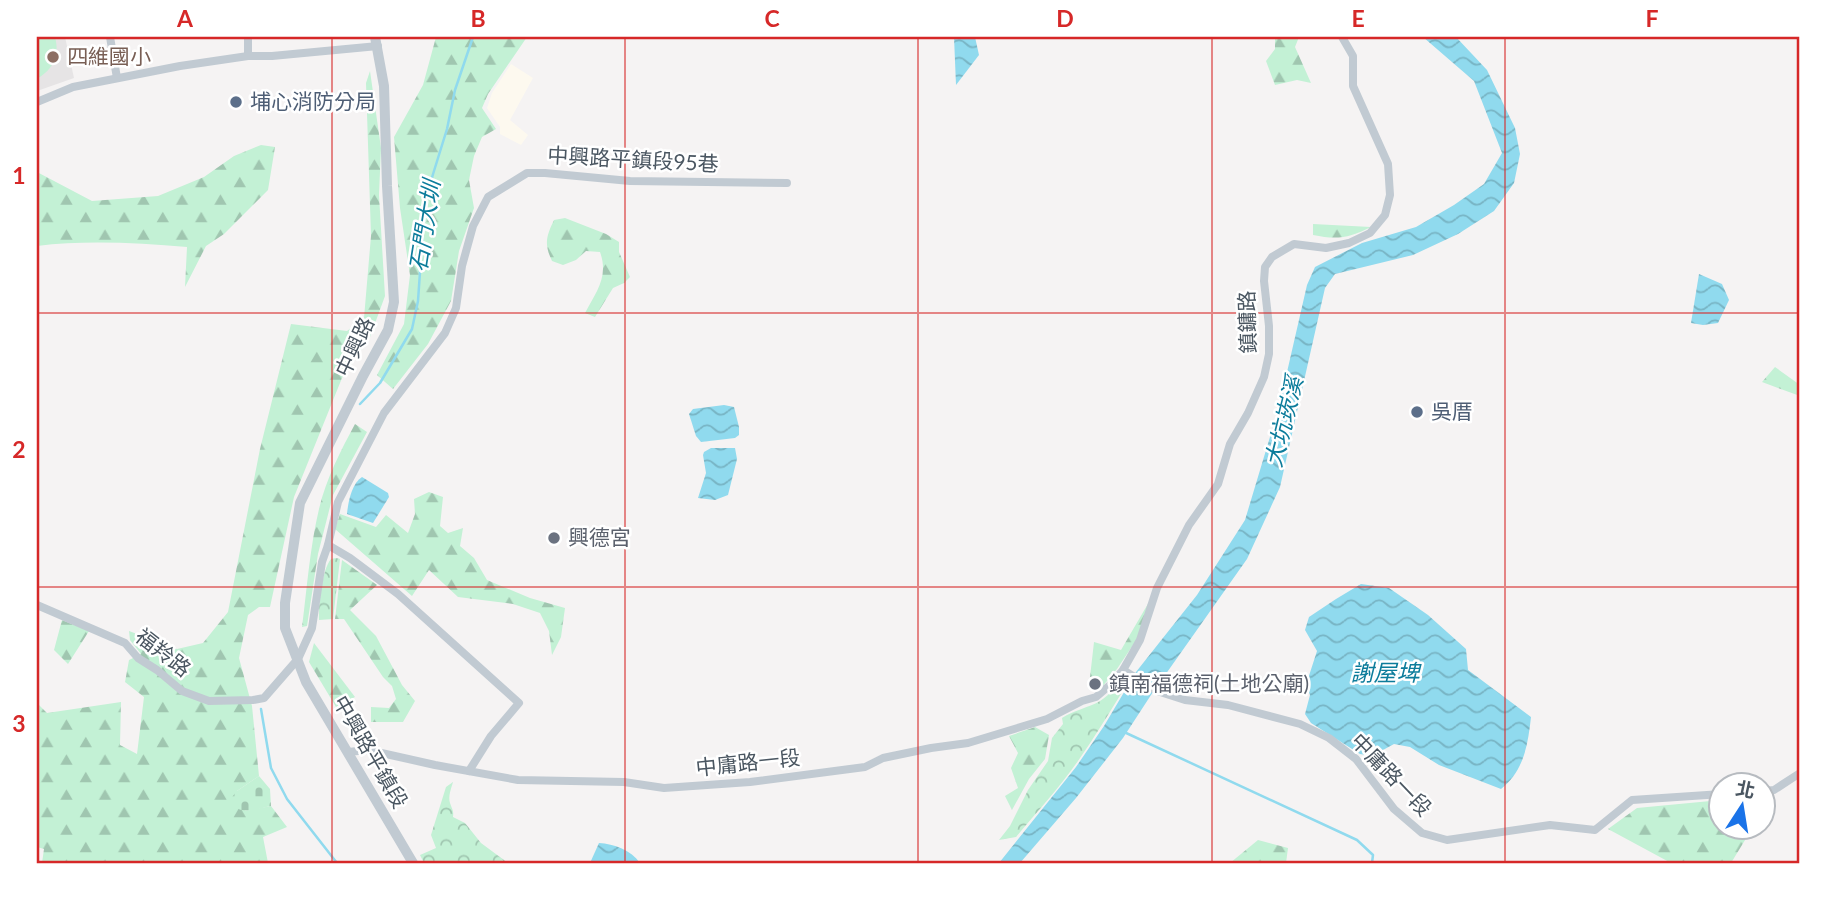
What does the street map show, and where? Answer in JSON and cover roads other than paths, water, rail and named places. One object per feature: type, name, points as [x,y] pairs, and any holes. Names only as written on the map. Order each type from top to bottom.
[{"type":"street","points":[[110,37],[117,78]]},
{"type":"street","points":[[247,55],[248,37]]},
{"type":"street","name":"鎮鏞路","points":[[1126,673],[1157,587],[1188,525],[1218,484],[1230,444],[1264,377],[1269,354],[1265,267],[1272,257],[1294,244],[1326,248],[1349,243],[1370,233],[1385,215],[1390,195],[1388,164],[1353,86],[1353,56],[1342,37]]},
{"type":"street","points":[[37,102],[73,87],[117,78],[247,55],[272,57],[377,41]]},
{"type":"street","name":"中興路","points":[[298,659],[285,628],[285,603],[300,503],[388,330],[394,302],[384,86],[377,41]]},
{"type":"street","name":"中興路平鎮段95巷","points":[[298,659],[312,628],[322,562],[338,502],[384,413],[445,333],[456,308],[462,266],[473,226],[488,197],[527,173],[630,181],[787,183]]},
{"type":"street","points":[[328,545],[398,594],[519,703],[491,736],[469,771]]},
{"type":"street","name":"福羚路","points":[[37,605],[125,643],[138,658],[182,691],[209,701],[264,698],[298,659]]},
{"type":"street","name":"中興路平鎮段","points":[[298,659],[306,682],[413,863]]},
{"type":"street","name":"中庸路一段","points":[[348,752],[368,750],[518,780],[624,782],[664,788],[750,782],[865,767],[883,758],[968,743],[1047,719],[1096,696],[1126,673],[1157,691],[1185,700],[1228,705],[1300,724],[1329,738],[1356,759],[1394,809],[1422,833],[1447,840],[1550,825],[1595,830],[1632,800],[1708,795]]},
{"type":"street","points":[[1778,787],[1800,773]]},
{"type":"water","points":[[954,37],[975,37],[979,55],[956,85]]},
{"type":"water","name":"大坑崁溪","points":[[1423,37],[1456,37],[1487,70],[1515,128],[1520,154],[1514,183],[1494,211],[1458,234],[1413,255],[1335,274],[1325,288],[1280,487],[1247,559],[1123,738],[1076,798],[1020,863],[999,863],[1076,767],[1136,672],[1197,595],[1245,520],[1279,407],[1307,285],[1315,267],[1362,243],[1416,227],[1454,205],[1484,184],[1502,153],[1474,81]]},
{"type":"water","points":[[1699,274],[1722,284],[1729,300],[1718,323],[1691,323]]},
{"type":"water","points":[[724,405],[734,407],[739,435],[735,438],[701,442],[696,436],[689,414],[693,409]]},
{"type":"water","points":[[711,448],[735,448],[737,459],[728,495],[715,500],[698,498],[706,473],[703,455]]},
{"type":"water","points":[[362,477],[388,493],[389,497],[373,523],[347,514],[353,488]]},
{"type":"water","name":"謝屋埤","points":[[1361,584],[1389,588],[1428,615],[1466,649],[1468,670],[1531,717],[1520,765],[1501,789],[1439,765],[1410,747],[1394,744],[1372,756],[1360,754],[1311,723],[1305,714],[1310,695],[1306,685],[1317,651],[1305,630],[1309,617]]},
{"type":"water","points":[[599,843],[622,848],[640,863],[590,863]]},
{"type":"waterway","name":"石門大圳","points":[[360,404],[380,383],[412,329],[418,301],[425,200],[447,129],[455,90],[473,37]]},
{"type":"waterway","name":"石門大圳","points":[[261,709],[271,768],[287,799],[337,863]]},
{"type":"waterway","points":[[1124,732],[1357,840],[1373,855],[1372,863]]},
{"type":"place","name":"四維國小","points":[[53,57]]},
{"type":"place","name":"埔心消防分局","points":[[236,102]]},
{"type":"place","name":"吳厝","points":[[1417,412]]},
{"type":"place","name":"興德宮","points":[[554,538]]},
{"type":"place","name":"鎮南福德祠(土地公廟)","points":[[1095,684]]}]
